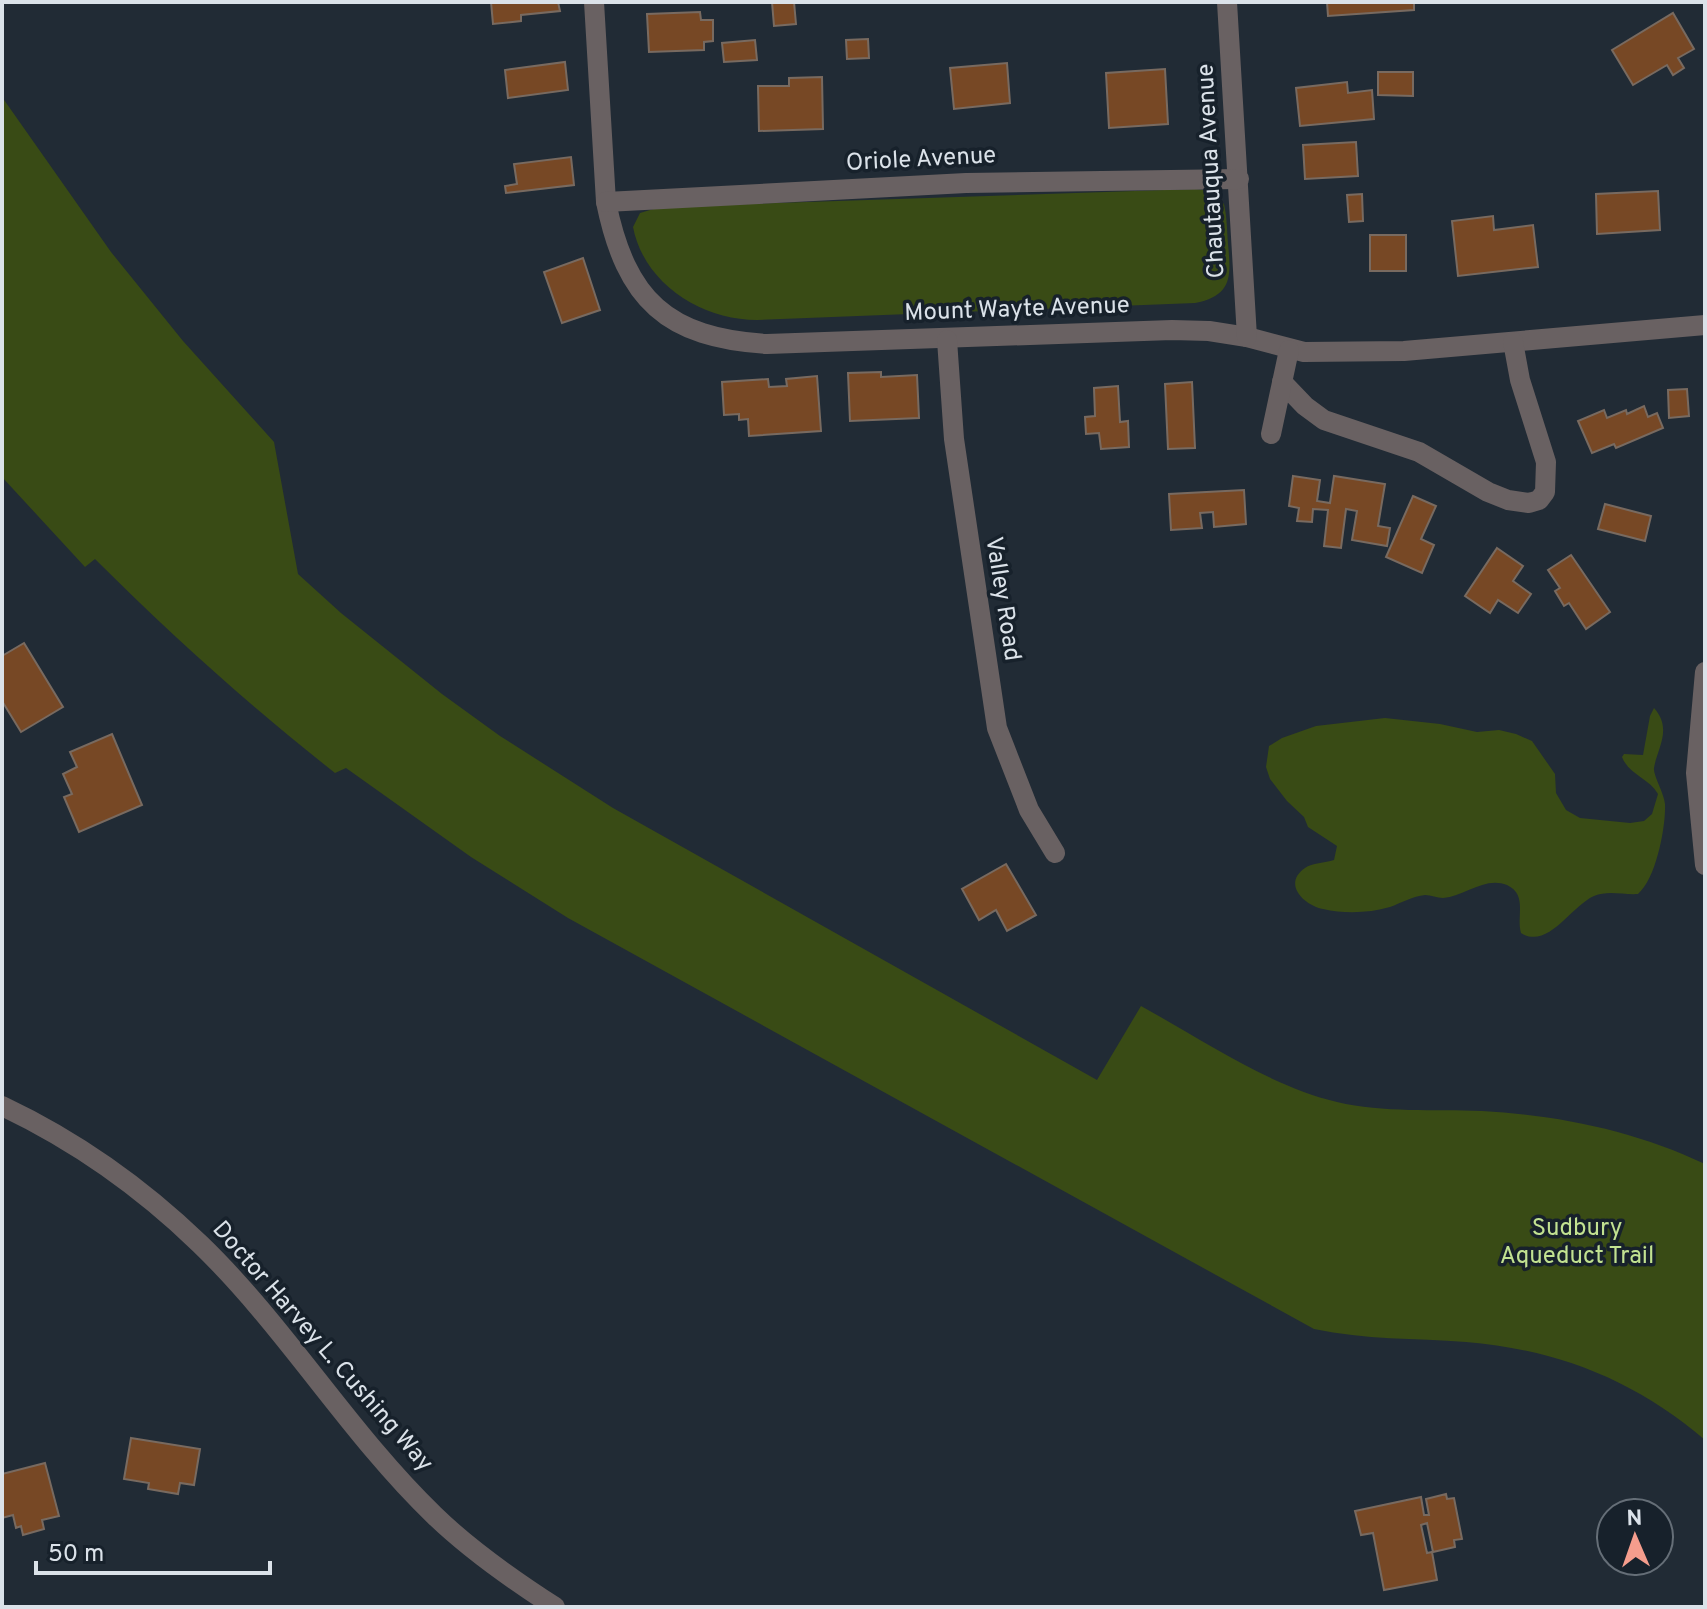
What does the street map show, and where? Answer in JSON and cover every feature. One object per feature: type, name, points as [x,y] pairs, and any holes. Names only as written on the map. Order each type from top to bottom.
[{"type":"street","name":"Mount Wayte Avenue","points":[[594,2],[606,202],[623,264],[641,291],[661,312],[686,328],[713,338],[767,344],[1172,330],[1209,331],[1247,337],[1289,350],[1356,353],[1705,325]]},
{"type":"street","name":"Chautauqua Avenue","points":[[1227,2],[1247,337]]},
{"type":"street","name":"Oriole Avenue","points":[[606,202],[966,183],[1239,179]]},
{"type":"street","name":"Valley Road","points":[[947,340],[957,467],[997,728],[1029,810],[1055,853]]},
{"type":"street","points":[[1282,382],[1324,420],[1419,452],[1488,492],[1508,500],[1529,503],[1539,500],[1545,492],[1546,462],[1520,380],[1513,342]]},
{"type":"street","points":[[1271,434],[1289,350]]},
{"type":"street","points":[[1705,672],[1696,773],[1705,865]]},
{"type":"street","name":"Doctor Harvey L. Cushing Way","points":[[2,1106],[83,1150],[126,1179],[166,1212],[255,1304],[379,1456],[435,1516],[500,1569],[555,1607]]},
{"type":"green space","name":"Sudbury Aqueduct Trail","points":[[2,97],[111,252],[183,341],[274,442],[298,574],[341,613],[442,694],[500,736],[613,808],[1097,1080],[1141,1006],[1261,1073],[1337,1102],[1391,1109],[1539,1116],[1652,1142],[1705,1164],[1705,1440],[1651,1400],[1623,1385],[1533,1352],[1466,1342],[1371,1337],[1314,1329],[568,918],[471,857],[346,768],[335,773],[212,669],[95,559],[85,567],[2,477]]},
{"type":"green space","points":[[1195,189],[1211,193],[1224,204],[1229,274],[1217,295],[1195,303],[757,320],[736,318],[696,306],[678,295],[649,266],[633,227],[640,213],[660,207]]},
{"type":"green space","points":[[1654,708],[1660,716],[1663,731],[1654,768],[1665,814],[1655,865],[1638,894],[1594,896],[1550,931],[1531,937],[1521,933],[1517,894],[1507,885],[1499,883],[1443,898],[1427,895],[1374,911],[1357,912],[1316,907],[1298,893],[1295,881],[1298,874],[1308,866],[1334,860],[1337,846],[1308,827],[1304,817],[1270,779],[1266,767],[1269,746],[1282,738],[1316,726],[1385,718],[1477,732],[1499,730],[1516,734],[1532,741],[1555,774],[1556,793],[1566,810],[1580,818],[1630,823],[1644,821],[1652,814],[1658,794],[1629,768],[1622,757],[1624,754],[1643,755]]},
{"type":"building","points":[[491,2],[558,2],[560,11],[521,15],[521,21],[493,24]]},
{"type":"building","points":[[772,2],[794,2],[796,24],[774,26]]},
{"type":"building","points":[[1327,2],[1414,2],[1414,10],[1328,16]]},
{"type":"building","points":[[700,12],[701,20],[713,20],[713,41],[704,42],[704,50],[649,52],[647,14]]},
{"type":"building","points":[[1673,13],[1694,49],[1678,58],[1684,68],[1673,75],[1667,65],[1633,85],[1612,50]]},
{"type":"building","points":[[868,39],[869,58],[847,59],[846,40]]},
{"type":"building","points":[[755,40],[757,60],[724,62],[722,43]]},
{"type":"building","points":[[565,62],[568,90],[508,98],[505,70]]},
{"type":"building","points":[[1007,63],[1010,103],[954,109],[950,68]]},
{"type":"building","points":[[1165,69],[1168,124],[1109,128],[1106,73]]},
{"type":"building","points":[[1378,72],[1413,72],[1413,96],[1378,95]]},
{"type":"building","points":[[822,77],[823,129],[759,131],[758,86],[789,86],[789,78]]},
{"type":"building","points":[[1347,82],[1348,93],[1372,90],[1374,119],[1300,126],[1296,88]]},
{"type":"building","points":[[1356,142],[1358,176],[1305,179],[1303,145]]},
{"type":"building","points":[[571,157],[574,185],[506,193],[505,186],[517,184],[514,164]]},
{"type":"building","points":[[1658,191],[1660,230],[1597,234],[1596,194]]},
{"type":"building","points":[[1362,194],[1363,221],[1349,222],[1347,195]]},
{"type":"building","points":[[1493,216],[1494,230],[1533,225],[1538,267],[1458,276],[1452,221]]},
{"type":"building","points":[[1370,235],[1406,235],[1406,271],[1370,271]]},
{"type":"building","points":[[583,258],[600,310],[562,323],[544,272]]},
{"type":"building","points":[[881,372],[881,377],[917,375],[919,418],[850,421],[848,373]]},
{"type":"building","points":[[817,376],[821,431],[749,436],[748,419],[739,420],[739,414],[724,415],[722,382],[768,379],[769,387],[787,386],[786,379]]},
{"type":"building","points":[[1192,382],[1195,448],[1168,449],[1165,384]]},
{"type":"building","points":[[1118,386],[1120,422],[1128,421],[1129,447],[1101,449],[1099,433],[1086,434],[1085,417],[1095,416],[1094,388]]},
{"type":"building","points":[[1687,389],[1689,416],[1669,418],[1668,390]]},
{"type":"building","points":[[1644,406],[1648,417],[1657,413],[1663,428],[1616,448],[1614,444],[1592,453],[1578,421],[1604,410],[1607,418]]},
{"type":"building","points":[[1293,476],[1320,480],[1317,501],[1330,503],[1334,476],[1385,484],[1378,526],[1390,528],[1387,546],[1352,540],[1357,511],[1346,509],[1341,548],[1324,546],[1328,510],[1313,509],[1312,522],[1297,521],[1299,508],[1289,506]]},
{"type":"building","points":[[1244,490],[1246,524],[1214,527],[1213,512],[1200,513],[1202,528],[1171,530],[1169,494]]},
{"type":"building","points":[[1413,496],[1436,506],[1421,539],[1434,545],[1422,573],[1386,557]]},
{"type":"building","points":[[1605,504],[1651,516],[1645,541],[1598,529]]},
{"type":"building","points":[[1497,548],[1523,566],[1513,581],[1531,594],[1518,613],[1498,600],[1490,613],[1465,596]]},
{"type":"building","points":[[1571,555],[1610,612],[1586,629],[1569,603],[1564,606],[1555,591],[1560,588],[1548,570]]},
{"type":"building","points":[[24,643],[63,707],[21,732],[2,701],[2,656]]},
{"type":"building","points":[[112,734],[142,805],[79,832],[64,797],[72,794],[63,774],[77,767],[70,752]]},
{"type":"building","points":[[1006,864],[1036,915],[1007,931],[996,910],[979,920],[962,889]]},
{"type":"building","points":[[131,1438],[200,1449],[194,1485],[180,1483],[178,1494],[148,1489],[149,1483],[124,1479]]},
{"type":"building","points":[[45,1463],[59,1516],[42,1520],[44,1529],[23,1535],[21,1526],[16,1528],[13,1515],[2,1518],[2,1474]]},
{"type":"building","points":[[1446,1494],[1447,1499],[1454,1498],[1462,1539],[1454,1540],[1455,1547],[1433,1552],[1427,1523],[1421,1525],[1427,1553],[1432,1552],[1437,1580],[1384,1590],[1373,1533],[1361,1535],[1355,1511],[1421,1497],[1424,1515],[1429,1515],[1426,1499]]}]
